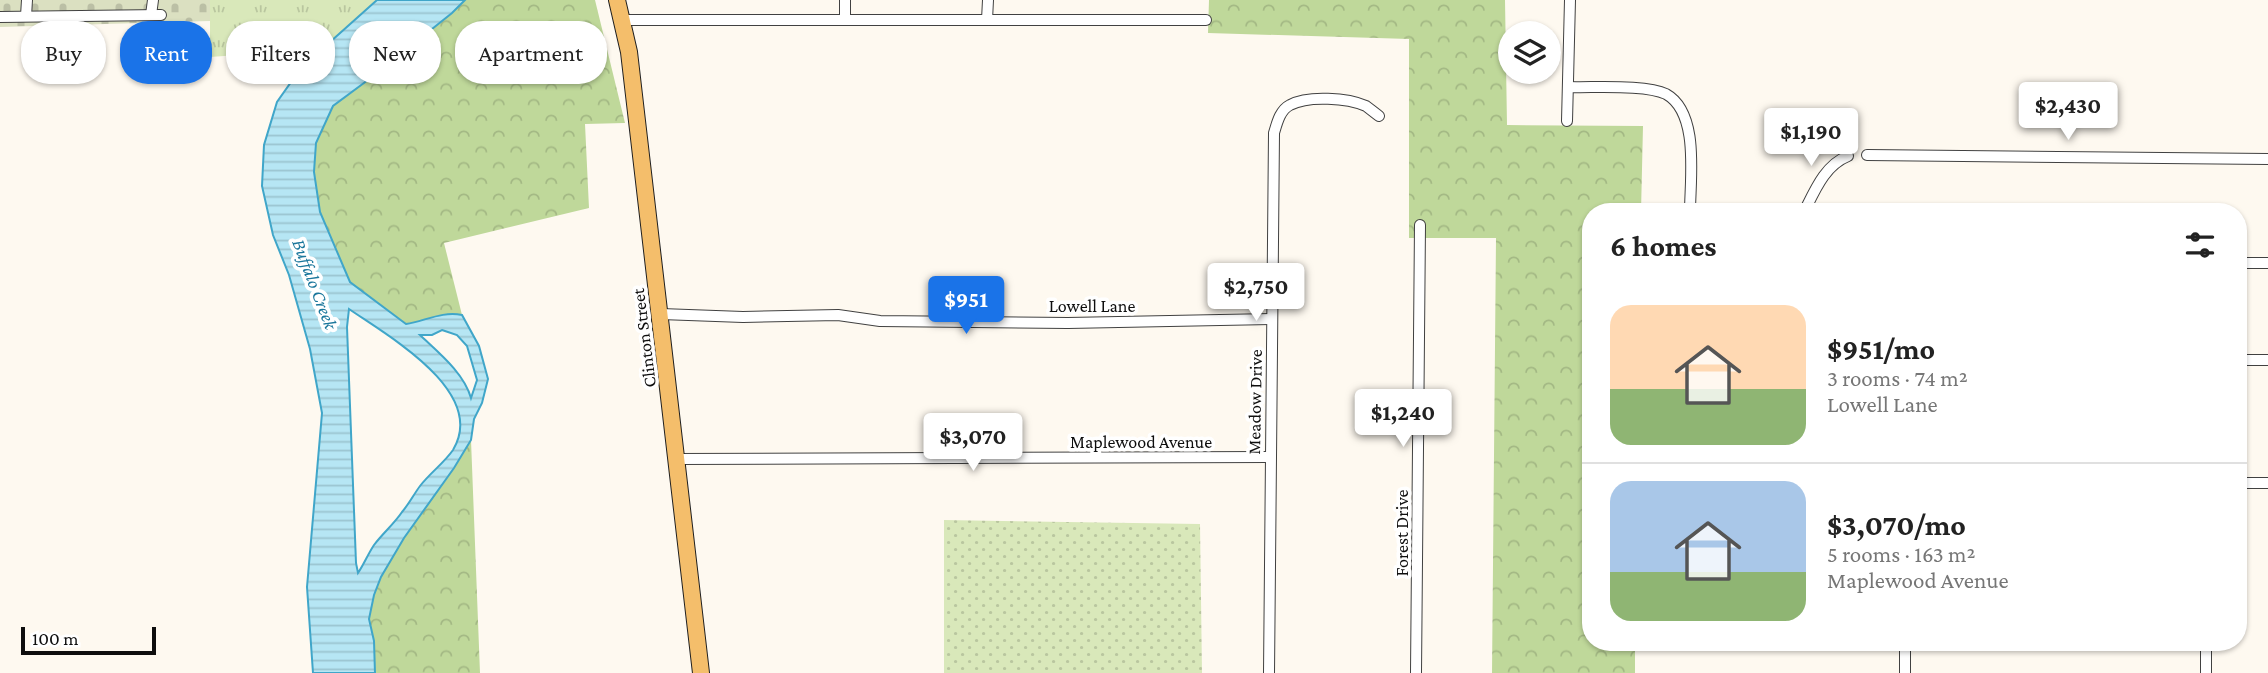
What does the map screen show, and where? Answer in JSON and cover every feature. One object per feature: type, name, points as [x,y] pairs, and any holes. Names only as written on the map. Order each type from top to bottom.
[{"type":"main road","name":"Clinton Street","points":[[617,0],[629,52],[701,673]]},
{"type":"street","points":[[26,16],[27,0]]},
{"type":"street","points":[[0,17],[156,15],[153,0]]},
{"type":"street","points":[[845,0],[845,20]]},
{"type":"street","points":[[988,0],[988,20]]},
{"type":"street","points":[[1567,121],[1570,0]]},
{"type":"street","points":[[622,20],[1206,20]]},
{"type":"street","points":[[1568,87],[1653,90],[1667,95],[1676,103],[1686,120],[1691,137],[1690,203]]},
{"type":"street","name":"Meadow Drive","points":[[1269,673],[1274,133],[1278,119],[1289,106],[1307,100],[1336,99],[1364,106],[1379,116]]},
{"type":"street","points":[[1867,155],[2268,159]]},
{"type":"street","points":[[1809,203],[1830,167],[1837,160],[1848,156]]},
{"type":"street","name":"Forest Drive","points":[[1416,673],[1420,225]]},
{"type":"street","points":[[2247,263],[2268,263]]},
{"type":"street","name":"Lowell Lane","points":[[661,314],[743,317],[838,315],[880,321],[1068,323],[1272,319]]},
{"type":"street","points":[[2247,360],[2268,360]]},
{"type":"street","name":"Maplewood Avenue","points":[[677,459],[1270,457]]},
{"type":"street","points":[[2247,483],[2268,483]]},
{"type":"street","points":[[1905,651],[1905,673]]},
{"type":"street","points":[[2206,651],[2206,673]]},
{"type":"green space","points":[[0,0],[210,0],[210,21],[120,21],[120,24],[106,24],[106,21],[21,21],[21,26],[0,27]]},
{"type":"green space","points":[[210,0],[377,0],[354,21],[349,21],[349,25],[335,38],[335,21],[226,21],[226,56],[212,57]]},
{"type":"green space","points":[[465,0],[595,0],[600,21],[455,21],[455,84],[607,84],[607,49],[625,123],[585,124],[589,208],[444,243],[462,315],[441,315],[406,324],[350,282],[320,212],[314,172],[316,143],[333,106],[363,84],[441,84],[441,22]]},
{"type":"green space","points":[[1209,0],[1505,0],[1505,21],[1498,21],[1498,84],[1506,84],[1507,125],[1643,126],[1641,203],[1582,203],[1582,651],[1635,651],[1635,673],[1492,673],[1496,238],[1409,238],[1409,39],[1208,33]]},
{"type":"green space","points":[[471,440],[480,673],[375,673],[374,641],[369,619],[381,577],[404,538]]},
{"type":"green space","points":[[944,520],[1200,524],[1202,673],[944,673]]},
{"type":"water","points":[[377,0],[465,0],[441,22],[354,21]]},
{"type":"water","name":"Buffalo Creek","points":[[349,25],[349,84],[363,84],[333,106],[316,143],[314,172],[320,212],[350,282],[406,324],[441,315],[462,315],[479,346],[488,379],[482,403],[474,419],[471,440],[404,538],[381,577],[374,595],[369,619],[374,641],[375,673],[313,673],[307,587],[322,413],[310,349],[289,275],[273,235],[262,186],[264,145],[277,102],[290,84],[335,84],[335,38]],"holes":[[[349,309],[387,334],[429,368],[446,387],[457,407],[460,428],[453,450],[424,481],[374,545],[358,573],[347,327]],[[442,330],[457,335],[467,346],[477,380],[471,398],[457,372],[420,335],[432,335]]]}]
